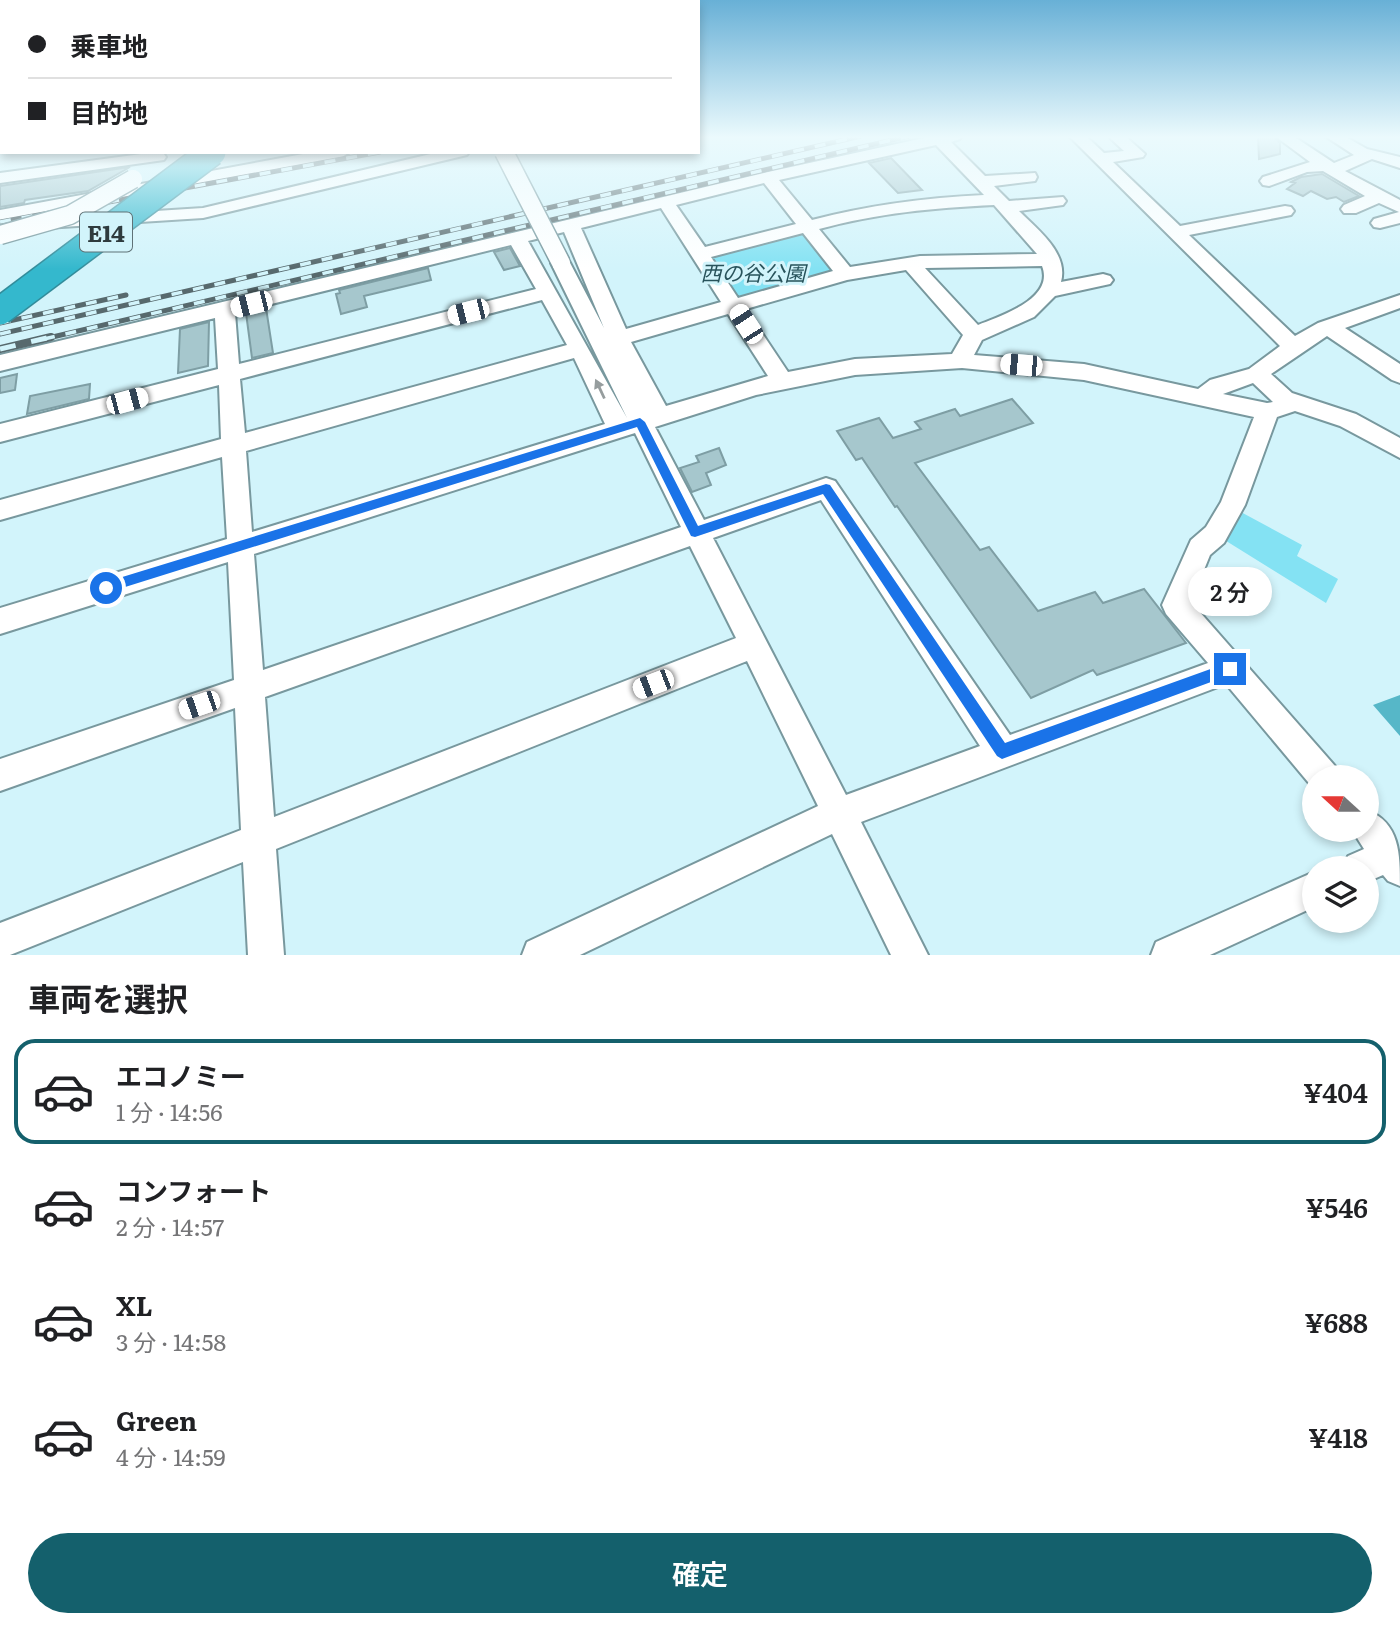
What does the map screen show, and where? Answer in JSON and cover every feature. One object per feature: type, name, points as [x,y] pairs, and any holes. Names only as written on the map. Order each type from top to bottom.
[{"type":"highway","name":"E14","points":[[0,311],[174,181]]},
{"type":"highway","name":"E14","points":[[0,296],[174,181]]},
{"type":"street","points":[[98,198],[125,181]]},
{"type":"street","points":[[0,235],[47,224],[87,210],[131,181]]},
{"type":"street","points":[[0,215],[98,198],[150,181]]},
{"type":"street","points":[[0,229],[33,224],[203,213],[340,181]]},
{"type":"street","points":[[519,181],[639,423],[910,955]]},
{"type":"street","points":[[0,363],[667,204],[755,181]]},
{"type":"street","points":[[771,181],[845,274]]},
{"type":"street","points":[[981,182],[995,181]]},
{"type":"street","points":[[1123,181],[1293,347]]},
{"type":"street","points":[[1351,181],[1400,207]]},
{"type":"street","points":[[962,361],[964,349],[975,335],[1027,312],[1048,291],[1054,272],[1044,247],[981,182]]},
{"type":"street","points":[[1350,209],[1379,197]]},
{"type":"street","points":[[701,254],[893,207],[1057,201]]},
{"type":"street","points":[[667,204],[782,380]]},
{"type":"street","points":[[1176,232],[1285,211]]},
{"type":"street","points":[[1380,223],[1400,217]]},
{"type":"street","points":[[571,226],[619,338],[639,423]]},
{"type":"street","points":[[517,239],[580,349],[639,423]]},
{"type":"street","points":[[619,338],[845,274],[910,263],[1050,260]]},
{"type":"street","points":[[910,263],[975,335]]},
{"type":"street","points":[[1048,291],[1102,279]]},
{"type":"street","points":[[0,433],[548,292]]},
{"type":"street","points":[[1203,396],[1219,386],[1257,374],[1293,347],[1329,327],[1400,301]]},
{"type":"street","points":[[225,310],[265,955]]},
{"type":"street","points":[[1329,327],[1400,375]]},
{"type":"street","points":[[0,510],[580,349]]},
{"type":"street","points":[[0,621],[782,380],[855,367],[962,361],[1084,372],[1203,396],[1348,420],[1400,449]]},
{"type":"street","points":[[1257,374],[1284,399],[1232,505],[1215,535],[1200,548],[1176,605],[1314,765]]},
{"type":"street","points":[[0,775],[826,488],[1002,751]]},
{"type":"street","points":[[0,941],[753,645]]},
{"type":"street","points":[[540,955],[838,814],[1002,751],[1230,669]]},
{"type":"street","points":[[1169,955],[1302,894]]},
{"type":"green space","name":"西の谷公園","points":[[797,233],[807,234],[834,269],[831,275],[744,299],[734,296],[712,260],[715,255]]},
{"type":"green space","points":[[1239,511],[1302,545],[1297,556],[1338,579],[1326,603],[1223,539]]},
{"type":"shaded area","points":[[1400,695],[1400,736],[1373,705]]},
{"type":"building","points":[[37,181],[106,181],[88,191],[25,200],[24,203],[0,207],[0,186]]},
{"type":"building","points":[[886,181],[913,181],[922,190],[898,193]]},
{"type":"building","points":[[1333,181],[1359,196],[1344,202],[1336,197],[1327,199],[1311,191],[1303,196],[1287,189],[1295,183],[1291,182]]},
{"type":"building","points":[[510,248],[520,266],[504,270],[494,252]]},
{"type":"building","points":[[428,268],[431,280],[364,296],[367,307],[341,314],[336,294],[340,293],[339,290]]},
{"type":"building","points":[[266,308],[273,353],[252,358],[246,313]]},
{"type":"building","points":[[209,322],[208,366],[178,373],[180,329]]},
{"type":"building","points":[[17,374],[15,390],[0,393],[0,378]]},
{"type":"building","points":[[90,384],[89,399],[27,414],[30,396]]},
{"type":"building","points":[[1012,399],[1033,423],[915,463],[980,550],[989,547],[1038,611],[1095,592],[1103,603],[1144,589],[1186,643],[1097,675],[1093,670],[1031,698],[897,506],[895,507],[862,458],[856,460],[837,431],[879,418],[893,438],[921,429],[915,422],[955,409],[960,416]]},
{"type":"building","points":[[719,448],[726,465],[706,473],[711,485],[692,492],[680,468],[699,462],[696,456]]},
{"type":"railway","points":[[0,222],[225,181]]},
{"type":"railway","points":[[0,334],[667,181]]},
{"type":"railway","points":[[44,339],[719,181]]},
{"type":"railway","points":[[0,323],[126,295]]},
{"type":"railway","points":[[0,349],[51,337]]},
{"type":"route","points":[[106,588],[640,422],[695,532],[826,488],[1002,751],[1230,669]]}]
